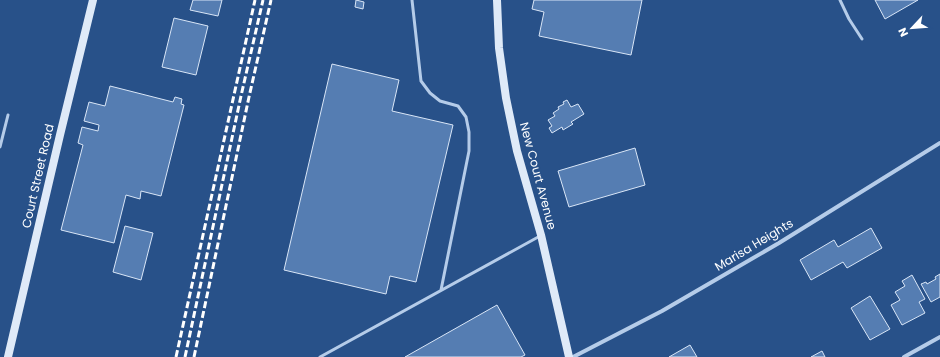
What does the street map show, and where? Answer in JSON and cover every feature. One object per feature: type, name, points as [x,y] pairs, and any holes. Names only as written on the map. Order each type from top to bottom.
[{"type":"street","name":"Court Street Road","points":[[8,357],[93,0]]},
{"type":"street","name":"New Court Avenue","points":[[497,0],[499,48],[506,98],[517,151],[541,235],[569,357]]},
{"type":"street","name":"Marisa Heights","points":[[573,357],[662,311],[779,243],[940,143]]},
{"type":"street","points":[[904,357],[940,337]]},
{"type":"lane","points":[[412,0],[421,81],[430,93],[440,101],[458,106],[466,117],[469,132],[469,151],[441,290]]},
{"type":"lane","points":[[840,0],[849,19],[862,38]]},
{"type":"lane","points":[[0,147],[8,114]]},
{"type":"lane","points":[[320,357],[541,235]]},
{"type":"building","points":[[193,0],[222,0],[218,16],[190,10]]},
{"type":"building","points":[[356,0],[364,2],[363,9],[355,7]]},
{"type":"building","points":[[534,0],[642,0],[631,55],[539,36],[544,12],[532,9]]},
{"type":"building","points":[[875,0],[918,0],[885,19]]},
{"type":"building","points":[[174,18],[208,26],[196,75],[162,67]]},
{"type":"building","points":[[332,64],[399,80],[392,111],[453,125],[416,282],[390,276],[386,294],[284,270]]},
{"type":"building","points":[[110,86],[173,102],[175,97],[182,99],[181,104],[184,105],[161,196],[141,191],[140,199],[126,195],[114,243],[61,230],[83,145],[78,143],[82,127],[98,131],[99,125],[84,121],[89,102],[105,106]]},
{"type":"building","points":[[567,100],[571,107],[578,104],[584,114],[571,122],[573,124],[563,130],[562,127],[552,133],[549,128],[552,126],[548,120],[555,116],[553,113],[559,109],[558,107],[564,104],[563,102]]},
{"type":"building","points":[[635,148],[645,185],[569,207],[558,171]]},
{"type":"building","points":[[125,226],[153,233],[141,280],[113,272]]},
{"type":"building","points":[[871,228],[882,248],[847,268],[843,262],[811,280],[800,260],[834,240],[838,247]]},
{"type":"building","points":[[940,274],[940,297],[931,302],[921,284],[926,282],[927,284],[936,279],[935,277]]},
{"type":"building","points":[[912,275],[925,299],[919,302],[925,313],[902,325],[891,305],[900,300],[895,292],[905,286],[902,281]]},
{"type":"building","points":[[870,296],[890,329],[870,340],[851,308]]},
{"type":"building","points":[[497,305],[525,355],[521,357],[405,357]]},
{"type":"building","points":[[690,345],[697,357],[669,357]]},
{"type":"building","points":[[822,351],[825,357],[811,357]]},
{"type":"railway","points":[[176,357],[255,0]]},
{"type":"railway","points":[[185,357],[263,0]]},
{"type":"railway","points":[[194,357],[271,0]]}]
